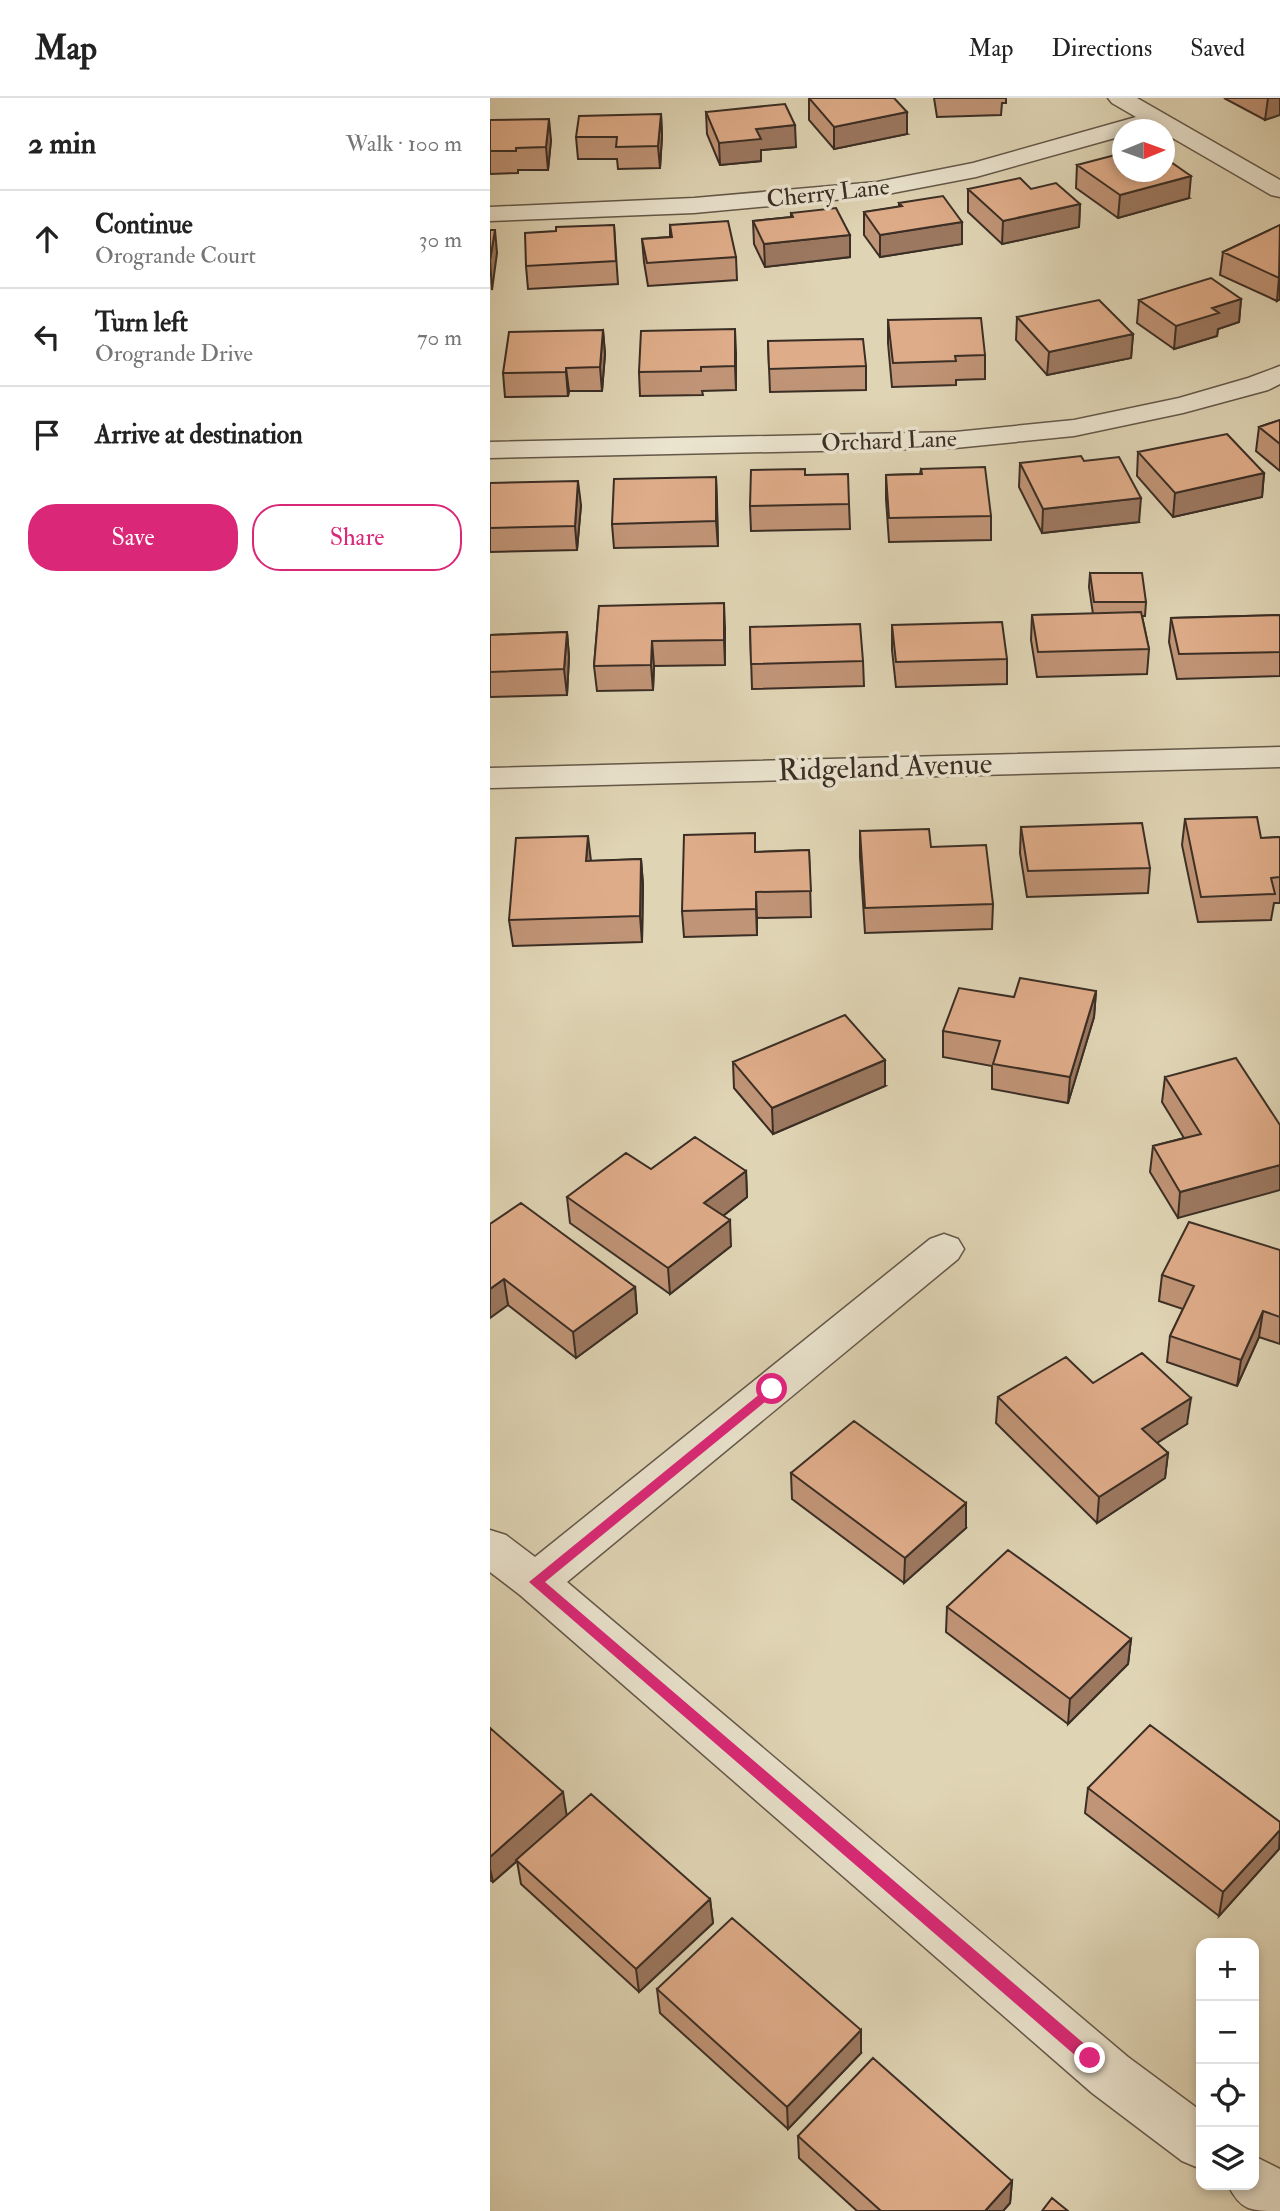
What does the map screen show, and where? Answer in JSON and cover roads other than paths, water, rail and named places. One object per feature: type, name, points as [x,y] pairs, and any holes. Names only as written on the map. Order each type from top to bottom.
[{"type":"street","points":[[1120,98],[1280,190]]},
{"type":"street","name":"Cherry Lane","points":[[490,214],[604,211],[724,203],[826,195],[912,183],[980,170],[1157,118]]},
{"type":"street","name":"Orchard Lane","points":[[490,450],[955,440],[1074,428],[1183,405],[1258,384],[1280,374]]},
{"type":"street","name":"Ridgeland Avenue","points":[[490,778],[1280,757]]},
{"type":"street","points":[[536,1582],[944,1249]]},
{"type":"street","points":[[490,1548],[536,1582],[1110,2075],[1196,2139]]},
{"type":"street","points":[[1259,2186],[1280,2202]]}]
